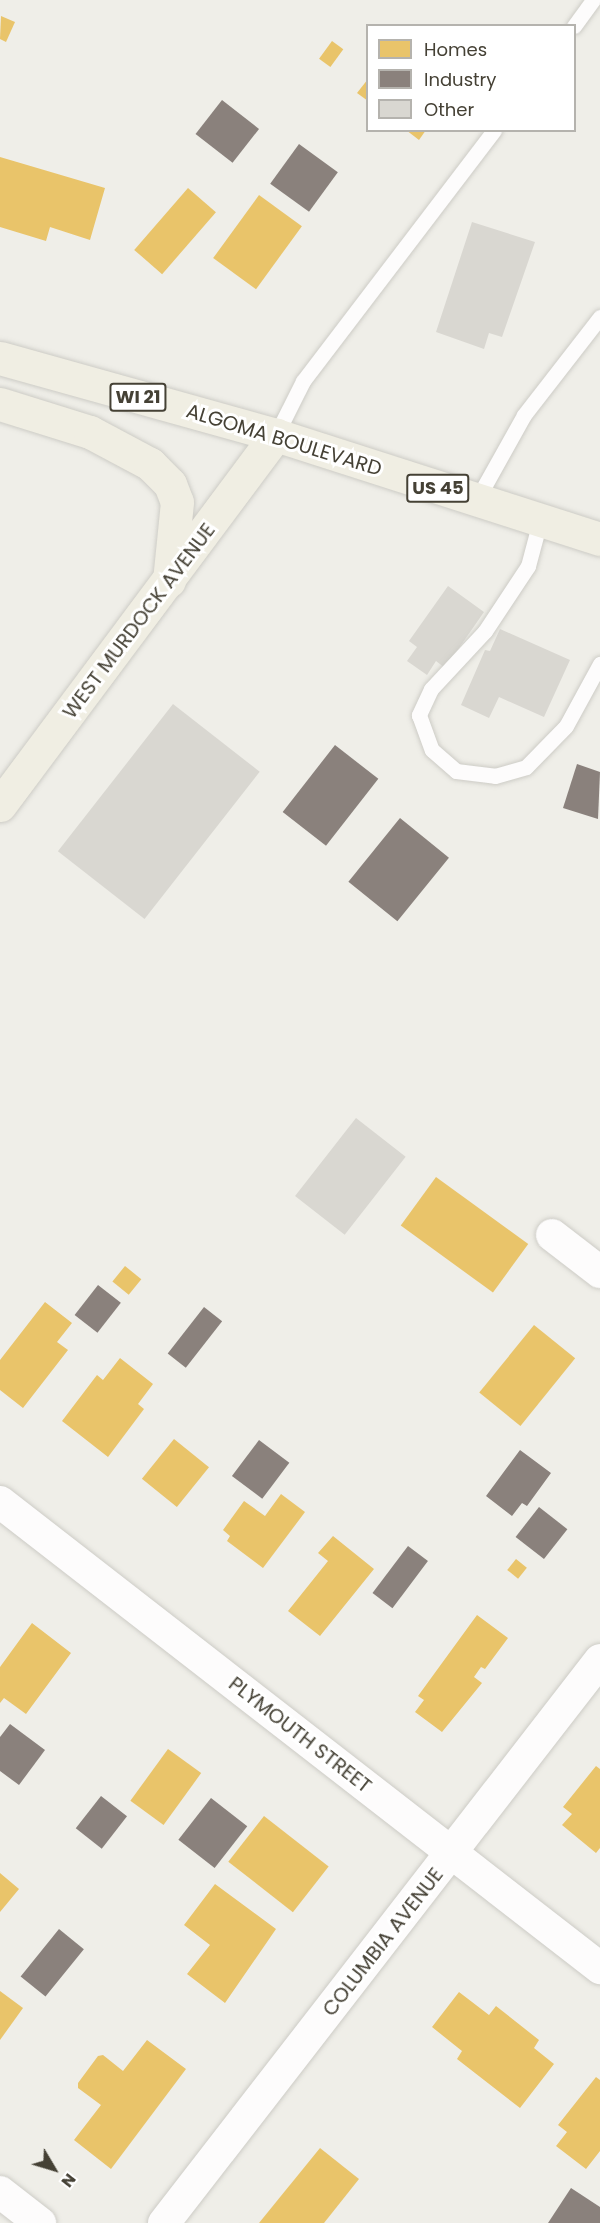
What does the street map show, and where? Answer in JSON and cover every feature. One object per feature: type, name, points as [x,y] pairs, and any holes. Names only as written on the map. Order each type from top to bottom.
[{"type":"main road","name":"ALGOMA BOULEVARD","points":[[0,358],[276,435],[600,539]]},
{"type":"main road","points":[[0,404],[90,432],[150,464],[170,484],[177,502],[168,584]]},
{"type":"main road","name":"WEST MURDOCK AVENUE","points":[[0,805],[168,584],[276,435]]},
{"type":"street","points":[[552,1235],[600,1272]]},
{"type":"street","name":"PLYMOUTH STREET","points":[[0,1502],[600,1968]]},
{"type":"street","name":"COLUMBIA AVENUE","points":[[164,2223],[600,1660]]},
{"type":"street","points":[[0,2192],[40,2223]]},
{"type":"lane","points":[[575,24],[593,0]]},
{"type":"lane","points":[[276,435],[303,381],[492,132]]},
{"type":"lane","points":[[476,501],[524,414],[600,317]]},
{"type":"lane","points":[[540,521],[528,566],[485,631],[431,689],[419,715],[432,750],[456,771],[495,776],[526,767],[566,726],[600,664]]},
{"type":"building: Homes","points":[[1,16],[15,22],[6,42],[0,39]]},
{"type":"building: Homes","points":[[332,41],[343,49],[330,67],[319,59]]},
{"type":"building: Homes","points":[[366,82],[366,100],[357,93]]},
{"type":"building: Homes","points":[[409,132],[425,132],[419,140]]},
{"type":"building: Homes","points":[[0,157],[105,188],[90,240],[50,227],[46,241],[0,227]]},
{"type":"building: Homes","points":[[188,188],[216,212],[162,274],[134,250]]},
{"type":"building: Homes","points":[[259,195],[302,226],[256,289],[213,258]]},
{"type":"building: Homes","points":[[436,1177],[528,1244],[493,1293],[401,1226]]},
{"type":"building: Homes","points":[[125,1266],[141,1279],[129,1295],[112,1282]]},
{"type":"building: Homes","points":[[45,1302],[72,1323],[57,1342],[68,1350],[23,1408],[0,1390],[0,1360]]},
{"type":"building: Homes","points":[[534,1325],[575,1358],[520,1426],[479,1393]]},
{"type":"building: Homes","points":[[120,1358],[153,1384],[138,1404],[144,1409],[108,1457],[62,1421],[97,1375],[103,1380]]},
{"type":"building: Homes","points":[[174,1439],[209,1467],[177,1507],[142,1479]]},
{"type":"building: Homes","points":[[281,1494],[305,1512],[263,1568],[227,1541],[230,1536],[223,1530],[244,1501],[265,1516]]},
{"type":"building: Homes","points":[[333,1536],[374,1569],[320,1636],[288,1611],[328,1561],[318,1553]]},
{"type":"building: Homes","points":[[516,1559],[527,1568],[518,1579],[507,1570]]},
{"type":"building: Homes","points":[[477,1615],[508,1638],[485,1669],[481,1667],[474,1677],[482,1683],[442,1732],[415,1712],[424,1700],[418,1696]]},
{"type":"building: Homes","points":[[32,1623],[71,1653],[26,1714],[4,1698],[0,1703],[0,1667]]},
{"type":"building: Homes","points":[[168,1749],[201,1773],[164,1825],[130,1801]]},
{"type":"building: Homes","points":[[596,1766],[600,1769],[600,1848],[596,1853],[562,1825],[572,1814],[563,1807]]},
{"type":"building: Homes","points":[[264,1816],[329,1866],[293,1912],[228,1862]]},
{"type":"building: Homes","points":[[0,1873],[19,1889],[0,1912]]},
{"type":"building: Homes","points":[[215,1884],[276,1929],[225,2003],[187,1974],[210,1945],[184,1925]]},
{"type":"building: Homes","points":[[0,1991],[23,2008],[0,2040]]},
{"type":"building: Homes","points":[[459,1992],[489,2015],[496,2006],[539,2040],[534,2048],[554,2064],[520,2108],[457,2059],[462,2051],[432,2027]]},
{"type":"building: Homes","points":[[147,2040],[186,2069],[111,2169],[74,2140],[101,2105],[78,2088],[78,2083],[98,2056],[103,2055],[123,2071]]},
{"type":"building: Homes","points":[[596,2077],[600,2080],[600,2151],[586,2169],[556,2146],[567,2132],[558,2125]]},
{"type":"building: Homes","points":[[320,2148],[359,2179],[324,2223],[259,2223]]},
{"type":"building: Industry","points":[[222,100],[259,129],[233,163],[196,134]]},
{"type":"building: Industry","points":[[299,144],[338,172],[309,212],[270,184]]},
{"type":"building: Industry","points":[[335,745],[378,779],[326,846],[283,812]]},
{"type":"building: Industry","points":[[577,764],[600,772],[598,819],[563,808]]},
{"type":"building: Industry","points":[[400,818],[449,858],[397,921],[348,882]]},
{"type":"building: Industry","points":[[98,1285],[121,1303],[97,1333],[75,1315]]},
{"type":"building: Industry","points":[[204,1307],[222,1321],[186,1368],[168,1353]]},
{"type":"building: Industry","points":[[259,1440],[289,1463],[262,1499],[232,1476]]},
{"type":"building: Industry","points":[[520,1450],[551,1473],[527,1506],[522,1503],[512,1516],[486,1496]]},
{"type":"building: Industry","points":[[539,1507],[567,1529],[544,1559],[516,1537]]},
{"type":"building: Industry","points":[[408,1546],[428,1561],[392,1608],[372,1593]]},
{"type":"building: Industry","points":[[10,1724],[45,1750],[19,1785],[0,1771],[0,1737]]},
{"type":"building: Industry","points":[[101,1796],[127,1816],[102,1849],[76,1828]]},
{"type":"building: Industry","points":[[211,1798],[247,1826],[215,1868],[178,1840]]},
{"type":"building: Industry","points":[[59,1929],[84,1949],[45,1997],[21,1976]]},
{"type":"building: Industry","points":[[571,2188],[600,2207],[600,2223],[548,2223]]},
{"type":"building: Other","points":[[472,222],[535,242],[502,337],[489,333],[484,349],[436,332]]},
{"type":"building: Other","points":[[448,586],[484,612],[445,668],[436,661],[427,675],[407,661],[417,647],[409,641]]},
{"type":"building: Other","points":[[500,629],[570,660],[544,717],[499,697],[489,718],[461,705],[485,650],[490,651]]},
{"type":"building: Other","points":[[173,704],[260,772],[145,919],[58,851]]},
{"type":"building: Other","points":[[356,1118],[406,1157],[345,1235],[295,1196]]}]
